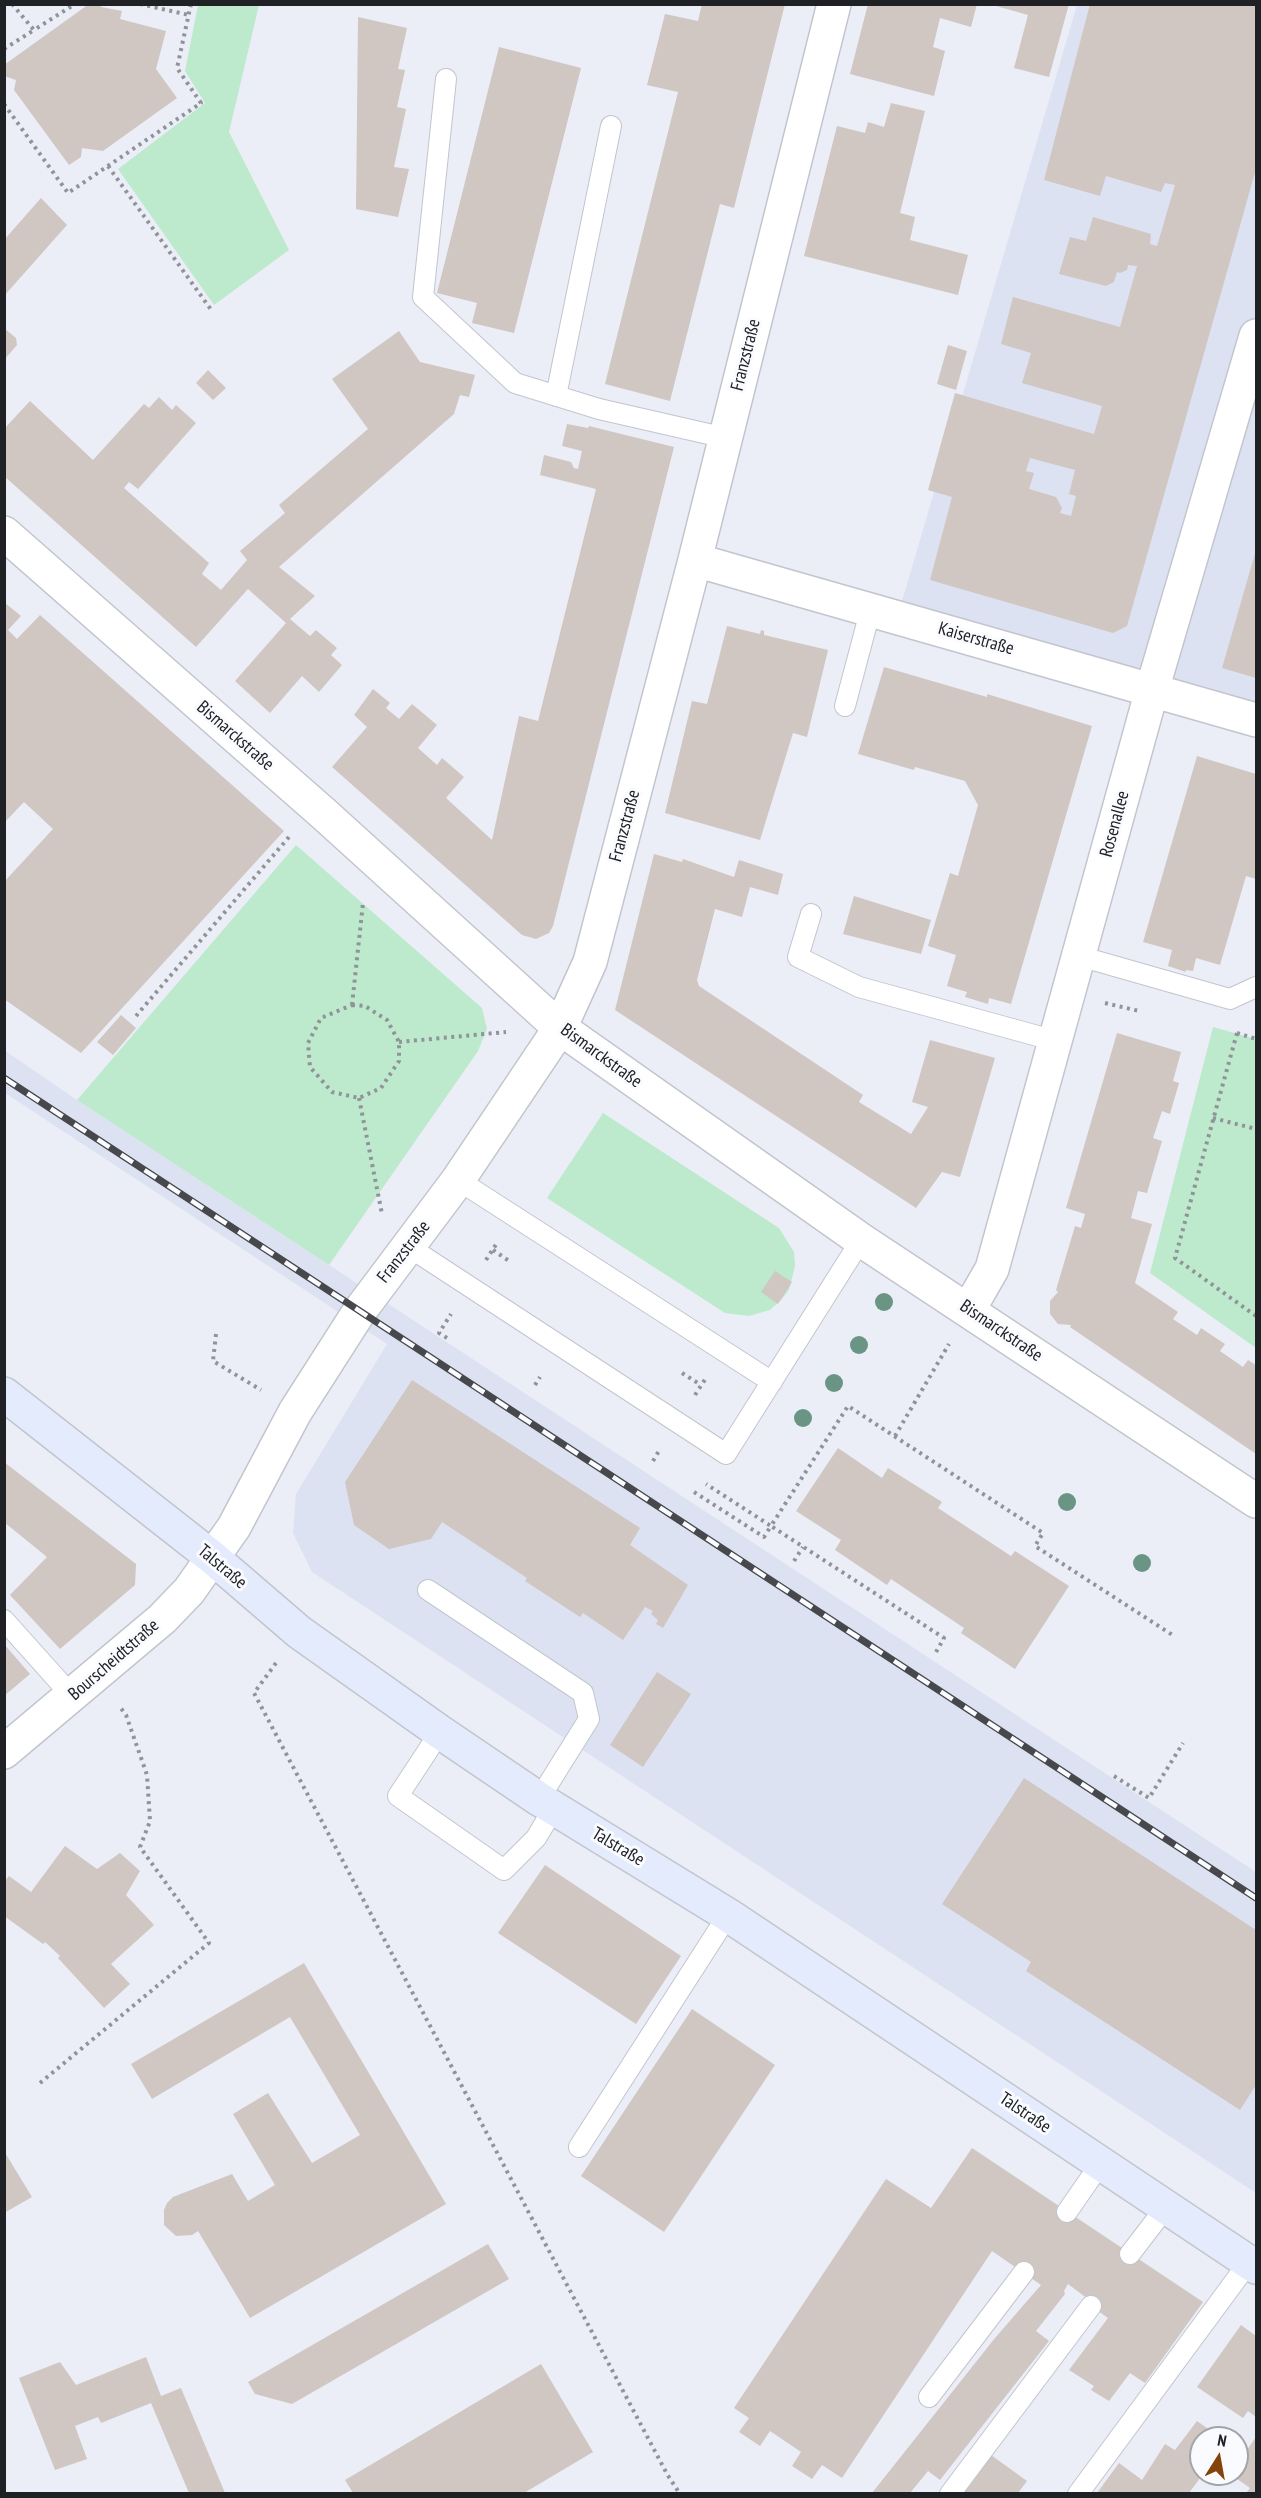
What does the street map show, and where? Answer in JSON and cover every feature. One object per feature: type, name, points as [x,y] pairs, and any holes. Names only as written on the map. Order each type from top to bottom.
[{"type":"main road","name":"Talstraße","points":[[4,1394],[213,1558],[299,1632],[440,1732],[547,1803],[728,1916],[1253,2264]]},
{"type":"street","name":"Franzstraße","points":[[213,1558],[234,1527],[295,1412],[359,1312],[458,1180],[560,1028],[590,962],[695,560],[834,4]]},
{"type":"street","name":"Rosenallee","points":[[969,1309],[992,1269],[1152,690],[1257,336]]},
{"type":"street","name":"Bismarckstraße","points":[[4,533],[369,855],[560,1028],[861,1240],[969,1309],[1257,1501]]},
{"type":"street","name":"Kaiserstraße","points":[[695,560],[871,608],[1257,720]]},
{"type":"street","name":"Bourscheidtstraße","points":[[4,1752],[162,1619],[189,1591],[213,1558]]},
{"type":"lane","points":[[446,79],[423,297],[515,383],[599,409],[726,438]]},
{"type":"lane","points":[[556,396],[611,126]]},
{"type":"lane","points":[[845,706],[871,608]]},
{"type":"lane","points":[[811,914],[798,957],[859,987],[1056,1041]]},
{"type":"lane","points":[[1080,956],[1230,999],[1257,987]]},
{"type":"lane","points":[[458,1180],[772,1382]]},
{"type":"lane","points":[[401,1257],[726,1454],[861,1240]]},
{"type":"lane","points":[[428,1590],[583,1693],[589,1719],[547,1803],[536,1838],[504,1870],[398,1796],[440,1732]]},
{"type":"lane","points":[[4,1620],[72,1696]]},
{"type":"lane","points":[[579,2147],[728,1916]]},
{"type":"lane","points":[[1067,2212],[1101,2163]]},
{"type":"lane","points":[[1130,2254],[1166,2206]]},
{"type":"lane","points":[[1078,2493],[1253,2264]]},
{"type":"lane","points":[[929,2397],[1024,2272]]},
{"type":"lane","points":[[950,2493],[1091,2306]]},
{"type":"path","points":[[12,4],[34,30]]},
{"type":"path","points":[[4,49],[75,4]]},
{"type":"path","points":[[140,4],[189,15]]},
{"type":"path","points":[[4,105],[68,193],[201,103],[177,68],[191,4]]},
{"type":"path","points":[[108,166],[212,311]]},
{"type":"path","points":[[136,1016],[315,807]]},
{"type":"path","points":[[352,1005],[369,855]]},
{"type":"path","points":[[352,1005],[365,1006],[387,1020],[399,1042],[399,1061],[381,1088],[359,1098],[332,1092],[309,1067],[308,1043],[321,1018],[352,1005]]},
{"type":"path","points":[[399,1042],[560,1028]]},
{"type":"path","points":[[1237,1033],[1175,1258],[1257,1316]]},
{"type":"path","points":[[359,1098],[401,1257]]},
{"type":"path","points":[[1213,1118],[1257,1129]]},
{"type":"path","points":[[493,1250],[509,1261]]},
{"type":"path","points":[[895,1436],[969,1309]]},
{"type":"path","points":[[216,1334],[213,1361],[295,1412]]},
{"type":"path","points":[[442,1335],[447,1338]]},
{"type":"path","points":[[682,1373],[701,1385]]},
{"type":"path","points":[[535,1384],[540,1377]]},
{"type":"path","points":[[694,1492],[764,1537],[848,1406],[1043,1533],[1035,1546],[1174,1636]]},
{"type":"path","points":[[653,1461],[658,1452],[668,1459]]},
{"type":"path","points":[[697,1478],[944,1638],[936,1652]]},
{"type":"path","points":[[794,1561],[803,1546]]},
{"type":"path","points":[[299,1632],[254,1693],[667,2474],[680,2493]]},
{"type":"path","points":[[40,2083],[209,1943],[140,1847],[150,1821],[147,1775],[126,1715]]},
{"type":"path","points":[[1114,1776],[1149,1798],[1183,1743]]},
{"type":"shaded area","points":[[1077,5],[1256,5],[1256,703],[900,608]]},
{"type":"shaded area","points":[[4,1050],[1256,1872],[1256,2193],[312,1572],[293,1533],[296,1494],[387,1344],[5,1093]]},
{"type":"green space","points":[[198,5],[259,5],[229,132],[289,250],[214,305],[118,169],[205,103],[185,71]]},
{"type":"green space","points":[[296,845],[482,1008],[487,1029],[478,1051],[329,1265],[77,1100]]},
{"type":"green space","points":[[1213,1027],[1256,1039],[1256,1348],[1150,1273]]},
{"type":"green space","points":[[603,1113],[779,1228],[794,1252],[795,1266],[789,1290],[770,1310],[749,1316],[725,1313],[547,1198]]},
{"type":"building","points":[[89,4],[101,4],[101,7],[122,11],[120,19],[166,31],[156,69],[177,98],[103,151],[82,148],[81,157],[69,165],[14,90],[16,80],[4,76],[4,65]]},
{"type":"building","points":[[702,4],[785,4],[734,208],[720,204],[670,401],[605,384],[678,92],[647,85],[665,14],[698,21]]},
{"type":"building","points":[[868,4],[977,4],[971,27],[940,18],[933,47],[945,51],[934,96],[850,74]]},
{"type":"building","points":[[989,4],[1069,4],[1049,77],[1014,68],[1028,15]]},
{"type":"building","points":[[1090,4],[1256,4],[1256,169],[1127,626],[1113,633],[930,580],[952,497],[928,490],[955,393],[1094,434],[1102,406],[1022,383],[1031,353],[1001,344],[1013,297],[1120,327],[1137,266],[1128,265],[1127,270],[1117,272],[1114,282],[1106,286],[1059,274],[1070,237],[1086,241],[1093,217],[1151,234],[1150,244],[1157,246],[1175,185],[1165,183],[1161,192],[1106,176],[1100,196],[1044,180]],"holes":[[[1030,458],[1075,470],[1069,494],[1076,496],[1071,516],[1060,513],[1062,508],[1056,497],[1029,489],[1034,473],[1026,471]]]},
{"type":"building","points":[[358,17],[407,28],[398,69],[405,70],[397,107],[406,109],[394,167],[409,169],[398,217],[356,209]]},
{"type":"building","points":[[499,47],[581,68],[514,333],[472,323],[477,303],[437,293]]},
{"type":"building","points":[[891,103],[925,111],[900,213],[915,217],[910,240],[968,255],[958,295],[804,256],[837,126],[865,133],[868,122],[884,127]]},
{"type":"building","points":[[41,198],[67,225],[4,296],[4,240]]},
{"type":"building","points":[[4,328],[16,338],[17,345],[4,360]]},
{"type":"building","points":[[399,331],[420,362],[475,375],[469,397],[460,395],[454,414],[279,567],[315,596],[290,619],[310,636],[316,630],[337,648],[331,655],[342,665],[319,692],[302,676],[270,713],[235,681],[286,623],[248,589],[196,647],[4,476],[4,429],[30,401],[93,460],[144,404],[149,408],[159,397],[172,410],[176,405],[196,423],[138,489],[129,482],[124,488],[209,563],[202,574],[221,590],[247,560],[240,551],[285,513],[279,505],[368,429],[332,379]]},
{"type":"building","points":[[948,345],[967,351],[956,390],[937,384]]},
{"type":"building","points":[[208,370],[226,388],[213,400],[196,383]]},
{"type":"building","points":[[567,424],[588,428],[589,426],[674,447],[553,926],[549,933],[536,939],[522,935],[332,767],[367,727],[354,715],[373,689],[390,703],[386,708],[399,719],[412,704],[437,725],[418,748],[437,765],[442,758],[464,777],[446,798],[492,840],[519,716],[538,721],[596,489],[540,475],[544,455],[571,462],[574,468],[578,469],[582,451],[562,446]]},
{"type":"building","points":[[1256,550],[1256,678],[1222,668]]},
{"type":"building","points":[[4,602],[21,616],[8,630],[17,639],[40,615],[284,831],[81,1053],[4,999],[4,882],[53,829],[24,802],[4,823]]},
{"type":"building","points":[[727,626],[760,634],[761,630],[764,631],[764,635],[828,650],[807,737],[793,733],[760,840],[665,813],[692,701],[707,704]]},
{"type":"building","points":[[884,667],[987,697],[987,694],[1092,726],[1011,1004],[989,998],[988,1004],[965,997],[967,992],[947,986],[956,955],[928,946],[950,873],[958,876],[978,805],[965,781],[915,767],[914,770],[858,754]]},
{"type":"building","points":[[1197,756],[1256,774],[1256,879],[1246,876],[1220,965],[1196,958],[1193,971],[1186,970],[1186,972],[1168,966],[1172,950],[1143,942]]},
{"type":"building","points":[[654,854],[682,862],[683,859],[734,877],[739,860],[783,874],[778,895],[750,887],[742,917],[715,909],[697,980],[699,986],[863,1095],[859,1102],[911,1134],[928,1107],[912,1102],[930,1040],[995,1058],[960,1177],[942,1172],[916,1208],[615,1010]]},
{"type":"building","points":[[854,896],[931,920],[921,954],[843,934]]},
{"type":"building","points":[[121,1015],[136,1028],[113,1055],[97,1042]]},
{"type":"building","points":[[1117,1033],[1181,1052],[1173,1081],[1179,1083],[1170,1114],[1162,1111],[1153,1138],[1162,1141],[1147,1193],[1138,1191],[1131,1218],[1152,1224],[1135,1283],[1178,1312],[1173,1319],[1197,1335],[1201,1328],[1225,1344],[1220,1351],[1243,1367],[1248,1360],[1256,1365],[1256,1454],[1070,1327],[1071,1325],[1058,1324],[1050,1314],[1050,1301],[1058,1292],[1056,1290],[1075,1226],[1081,1228],[1085,1214],[1066,1208]]},
{"type":"building","points":[[775,1271],[792,1282],[778,1304],[761,1292]]},
{"type":"building","points":[[412,1380],[640,1528],[630,1545],[688,1585],[663,1628],[656,1624],[658,1620],[651,1614],[653,1611],[645,1607],[623,1640],[583,1613],[580,1617],[525,1581],[527,1578],[442,1522],[431,1539],[389,1549],[354,1525],[345,1482]]},
{"type":"building","points":[[838,1448],[882,1478],[888,1468],[942,1502],[938,1508],[1011,1556],[1015,1551],[1069,1586],[1015,1669],[961,1633],[964,1628],[891,1579],[887,1585],[835,1550],[841,1540],[796,1511]]},
{"type":"building","points":[[4,1462],[136,1564],[135,1585],[60,1649],[10,1595],[47,1557],[4,1522]]},
{"type":"building","points":[[4,1644],[30,1674],[4,1696]]},
{"type":"building","points":[[657,1672],[691,1694],[643,1767],[610,1745]]},
{"type":"building","points":[[1024,1778],[1256,1930],[1256,2085],[1240,2110],[1026,1971],[1031,1962],[942,1904]]},
{"type":"building","points":[[65,1846],[97,1869],[120,1853],[140,1871],[126,1895],[154,1925],[111,1964],[130,1984],[104,2008],[58,1958],[60,1956],[45,1942],[43,1944],[4,1916],[4,1882],[9,1876],[31,1892]]},
{"type":"building","points":[[545,1865],[681,1956],[636,2024],[498,1933]]},
{"type":"building","points":[[304,1963],[446,2204],[250,2318],[198,2231],[192,2235],[176,2236],[164,2225],[164,2210],[167,2203],[173,2197],[232,2174],[248,2201],[275,2185],[233,2114],[268,2093],[312,2163],[360,2135],[290,2017],[152,2099],[131,2064]]},
{"type":"building","points":[[692,2009],[775,2065],[664,2232],[581,2176]]},
{"type":"building","points":[[972,2148],[1203,2302],[1145,2383],[1130,2373],[1109,2401],[1091,2390],[1094,2386],[1069,2370],[1108,2318],[1091,2306],[1088,2299],[1068,2284],[1064,2291],[1065,2294],[1036,2331],[1049,2341],[940,2480],[928,2471],[910,2493],[872,2493],[995,2338],[1041,2285],[992,2251],[842,2478],[822,2465],[812,2479],[792,2466],[801,2452],[770,2431],[760,2446],[739,2432],[749,2418],[734,2408],[886,2179],[931,2208]]},
{"type":"building","points":[[4,2151],[32,2197],[4,2213]]},
{"type":"building","points":[[488,2244],[509,2279],[292,2404],[255,2394],[248,2382]]},
{"type":"building","points":[[1241,2325],[1256,2336],[1256,2417],[1248,2411],[1243,2418],[1197,2387]]},
{"type":"building","points":[[146,2357],[161,2396],[181,2388],[225,2493],[189,2493],[151,2403],[101,2423],[98,2417],[75,2426],[87,2459],[55,2470],[19,2378],[60,2362],[76,2385]]},
{"type":"building","points":[[541,2364],[593,2452],[524,2493],[353,2493],[345,2480]]},
{"type":"building","points":[[1197,2421],[1204,2426],[1193,2426]]},
{"type":"building","points":[[1189,2432],[1189,2486],[1194,2486],[1189,2493],[1097,2493],[1119,2463],[1142,2480],[1165,2444],[1175,2450]]},
{"type":"building","points":[[1256,2437],[1256,2493],[1246,2493],[1250,2488],[1247,2486],[1249,2486],[1249,2447]]},
{"type":"building","points":[[991,2455],[1027,2481],[1018,2493],[962,2493]]},
{"type":"railway","points":[[4,1078],[1256,1898]]}]
